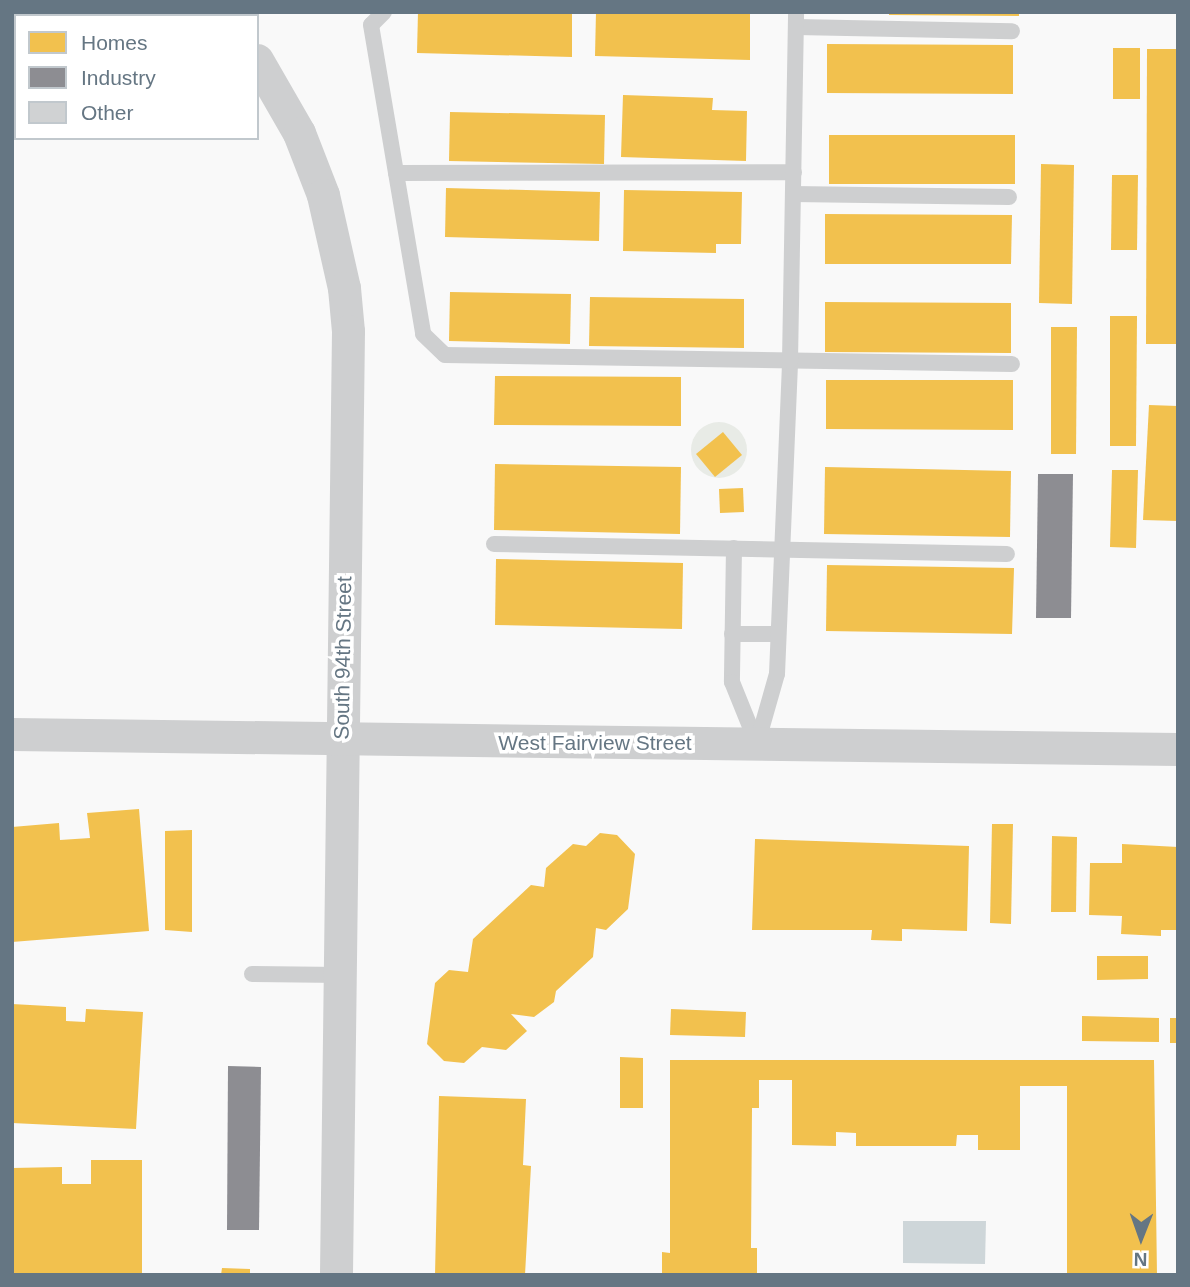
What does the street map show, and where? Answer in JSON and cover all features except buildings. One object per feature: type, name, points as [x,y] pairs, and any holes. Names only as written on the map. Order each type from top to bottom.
[{"type":"street","name":"South 94th Street","points":[[259,63],[299,133],[323,195],[344,288],[348,331],[336,1275]]},
{"type":"street","name":"West Fairview Street","points":[[12,734],[342,741],[1178,750]]},
{"type":"lane","points":[[384,12],[372,25],[423,334],[445,355],[1012,365]]},
{"type":"lane","points":[[757,744],[776,674],[783,549],[790,361],[796,20],[1012,31]]},
{"type":"lane","points":[[396,173],[793,172]]},
{"type":"lane","points":[[793,194],[1009,197]]},
{"type":"lane","points":[[494,544],[1006,554]]},
{"type":"lane","points":[[734,548],[732,681],[757,744]]},
{"type":"lane","points":[[732,634],[778,634]]},
{"type":"lane","points":[[252,974],[341,975]]},
{"type":"shaded area","points":[[719,422],[730,424],[739,430],[745,439],[745,461],[739,470],[730,476],[719,478],[708,476],[699,470],[693,461],[691,450],[693,439],[699,430],[708,424]]},
{"type":"shaded area","points":[[903,1221],[986,1221],[985,1264],[903,1263]]}]
